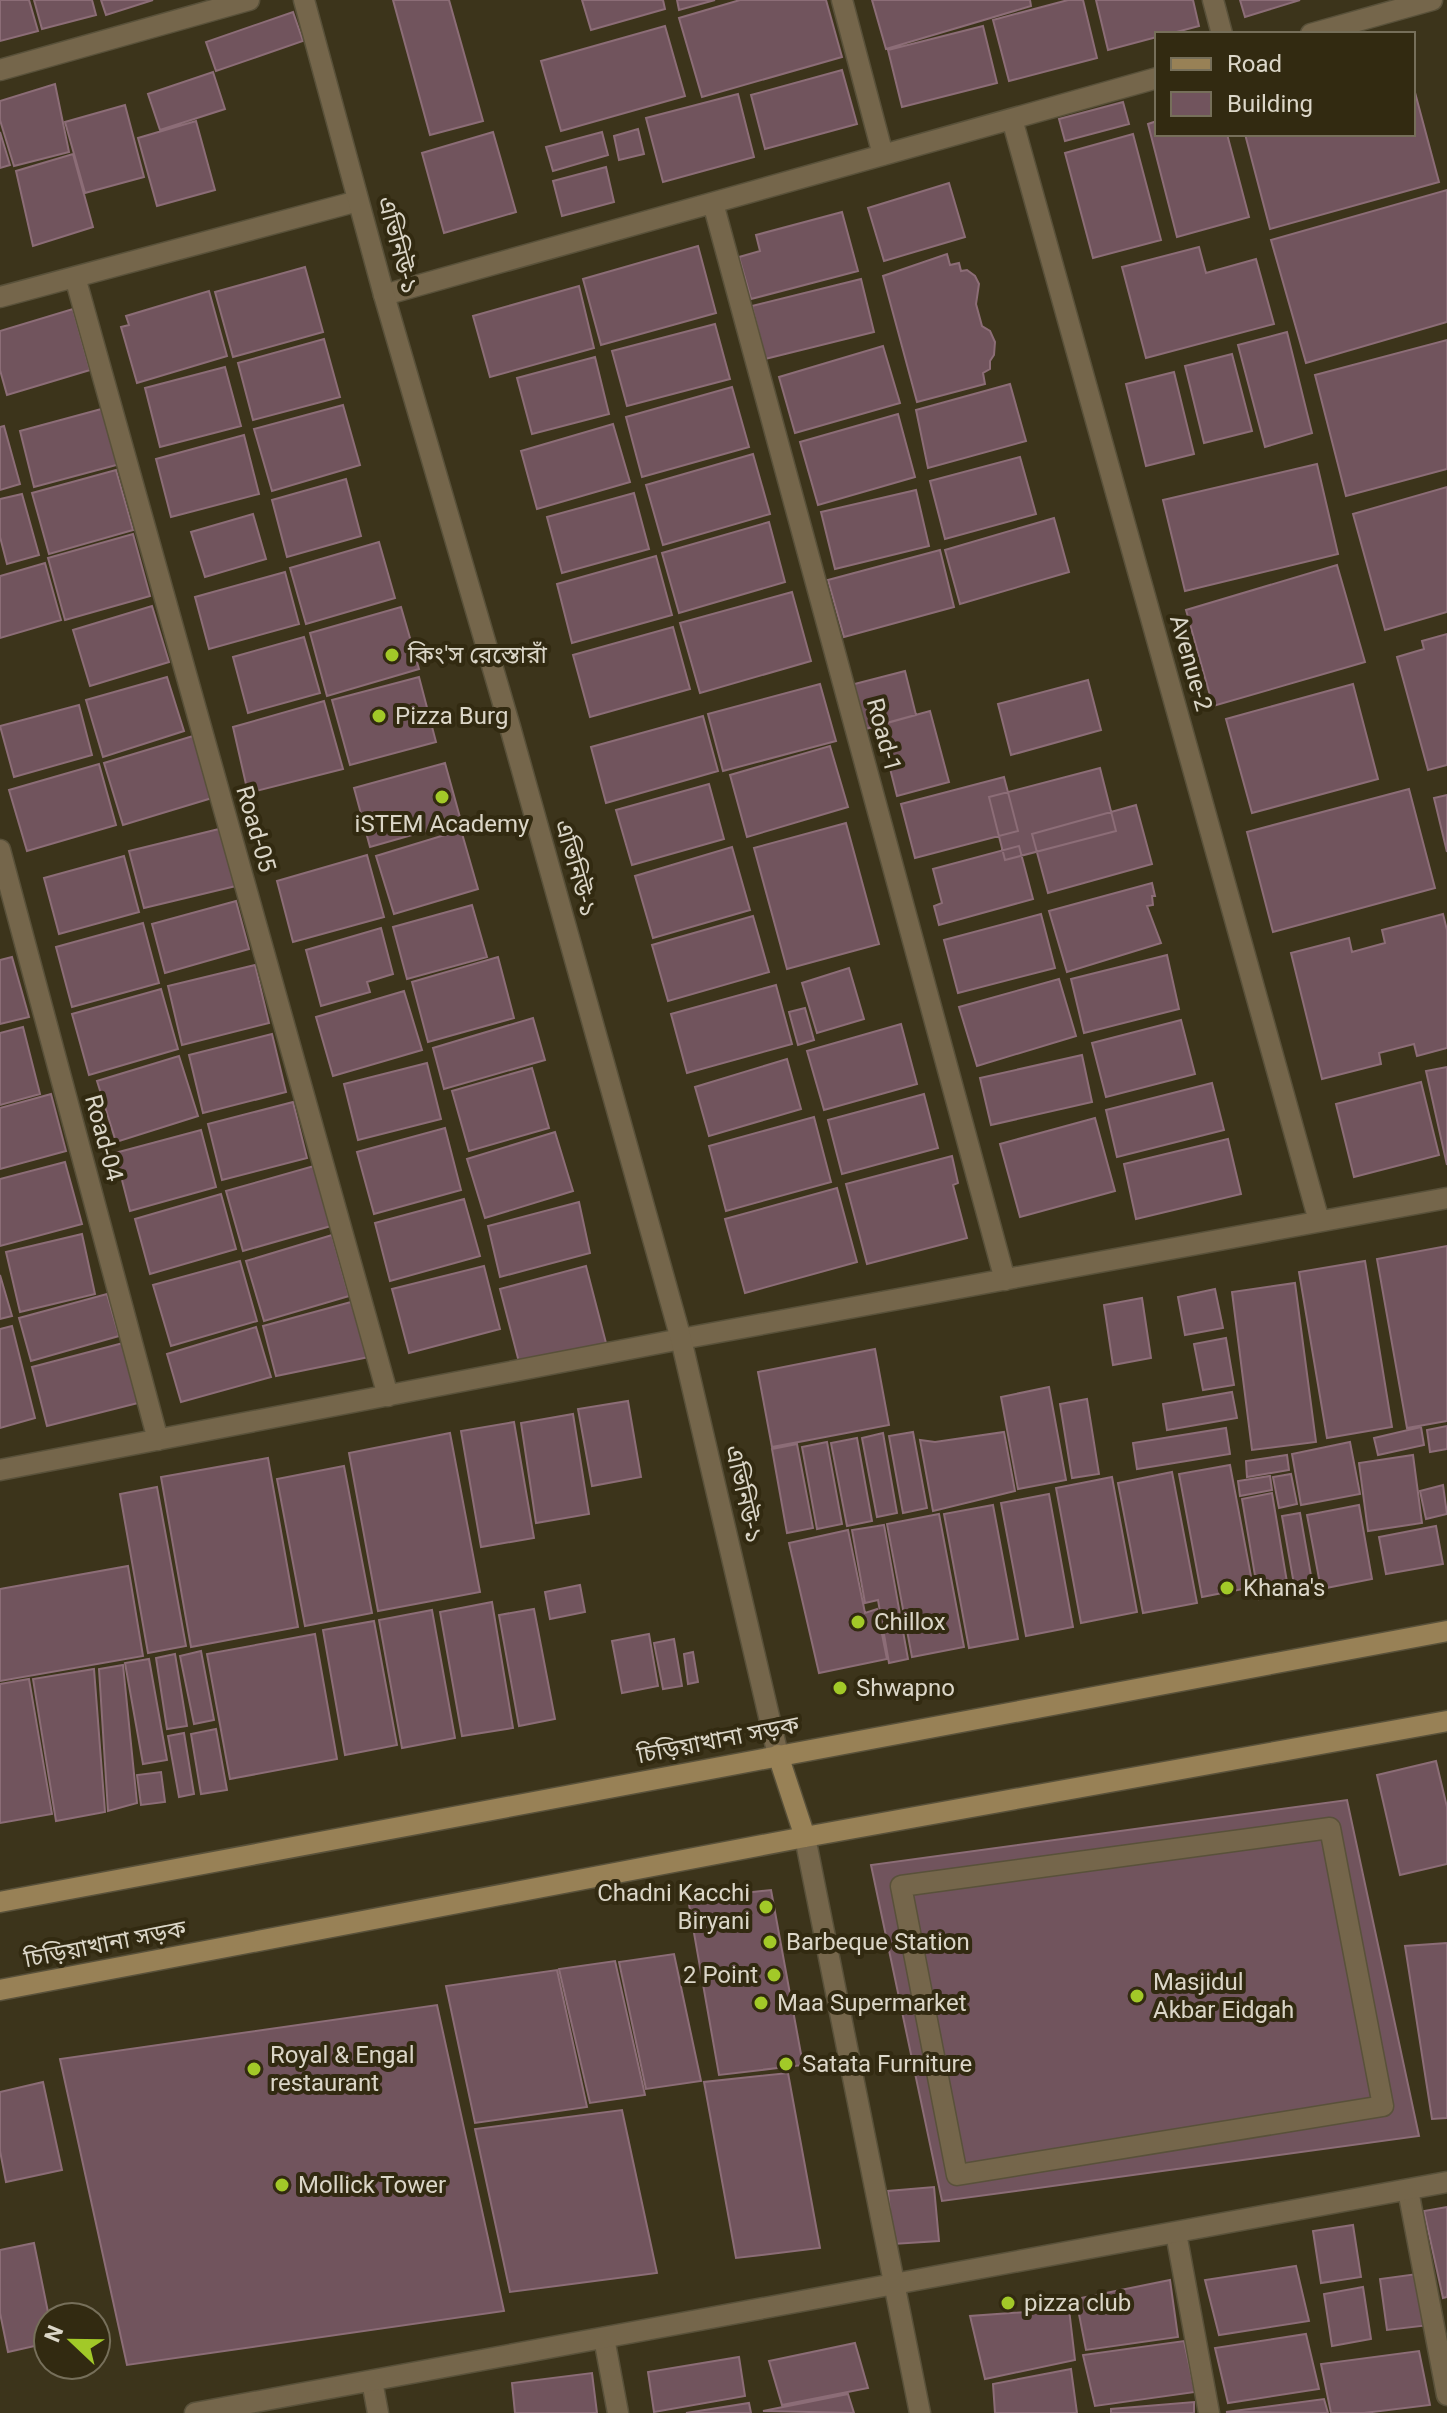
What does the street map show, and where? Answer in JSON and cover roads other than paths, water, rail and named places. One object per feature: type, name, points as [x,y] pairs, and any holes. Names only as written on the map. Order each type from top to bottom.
[{"type":"main road","name":"চিড়িয়াখানা সড়ক","points":[[0,1902],[1447,1631]]},
{"type":"main road","name":"চিড়িয়াখানা সড়ক","points":[[0,1990],[805,1837],[1447,1721]]},
{"type":"main road","points":[[778,1755],[805,1837]]},
{"type":"street","points":[[0,70],[249,0]]},
{"type":"street","name":"এভিনিউ-১","points":[[304,0],[384,295],[514,743],[681,1339],[778,1755]]},
{"type":"street","points":[[842,0],[883,155]]},
{"type":"street","points":[[1213,0],[1221,32]]},
{"type":"street","points":[[1318,32],[1432,0]]},
{"type":"street","points":[[1444,0],[1447,11]]},
{"type":"street","points":[[384,295],[1155,79]]},
{"type":"street","name":"Avenue-2","points":[[1012,119],[1319,1221]]},
{"type":"street","points":[[0,297],[358,201]]},
{"type":"street","name":"Road-1","points":[[713,203],[1005,1280]]},
{"type":"street","name":"Road-05","points":[[75,277],[388,1396]]},
{"type":"street","name":"Road-04","points":[[0,850],[158,1440]]},
{"type":"street","points":[[0,1470],[681,1339],[1447,1198]]},
{"type":"street","points":[[1330,1828],[1383,2106],[957,2175],[901,1886],[1330,1828]]},
{"type":"street","points":[[805,1837],[920,2413]]},
{"type":"street","points":[[195,2413],[1447,2182]]},
{"type":"street","points":[[1408,2190],[1447,2395]]},
{"type":"street","points":[[1176,2233],[1209,2413]]},
{"type":"street","points":[[604,2338],[618,2413]]},
{"type":"street","points":[[372,2381],[378,2413]]},
{"type":"place","name":"কিং'স রেস্তোরাঁ","points":[[392,655]]},
{"type":"place","name":"Pizza Burg","points":[[379,716]]},
{"type":"place","name":"iSTEM Academy","points":[[442,797]]},
{"type":"place","name":"Khana's","points":[[1227,1588]]},
{"type":"place","name":"Chillox","points":[[858,1622]]},
{"type":"place","name":"Shwapno","points":[[840,1688]]},
{"type":"place","name":"Chadni Kacchi Biryani","points":[[766,1907]]},
{"type":"place","name":"Barbeque Station","points":[[770,1942]]},
{"type":"place","name":"2 Point","points":[[774,1975]]},
{"type":"place","name":"Masjidul Akbar Eidgah","points":[[1137,1996]]},
{"type":"place","name":"Maa Supermarket","points":[[761,2003]]},
{"type":"place","name":"Satata Furniture","points":[[786,2064]]},
{"type":"place","name":"Royal & Engal restaurant","points":[[254,2069]]},
{"type":"place","name":"Mollick Tower","points":[[282,2185]]},
{"type":"place","name":"pizza club","points":[[1008,2303]]}]
